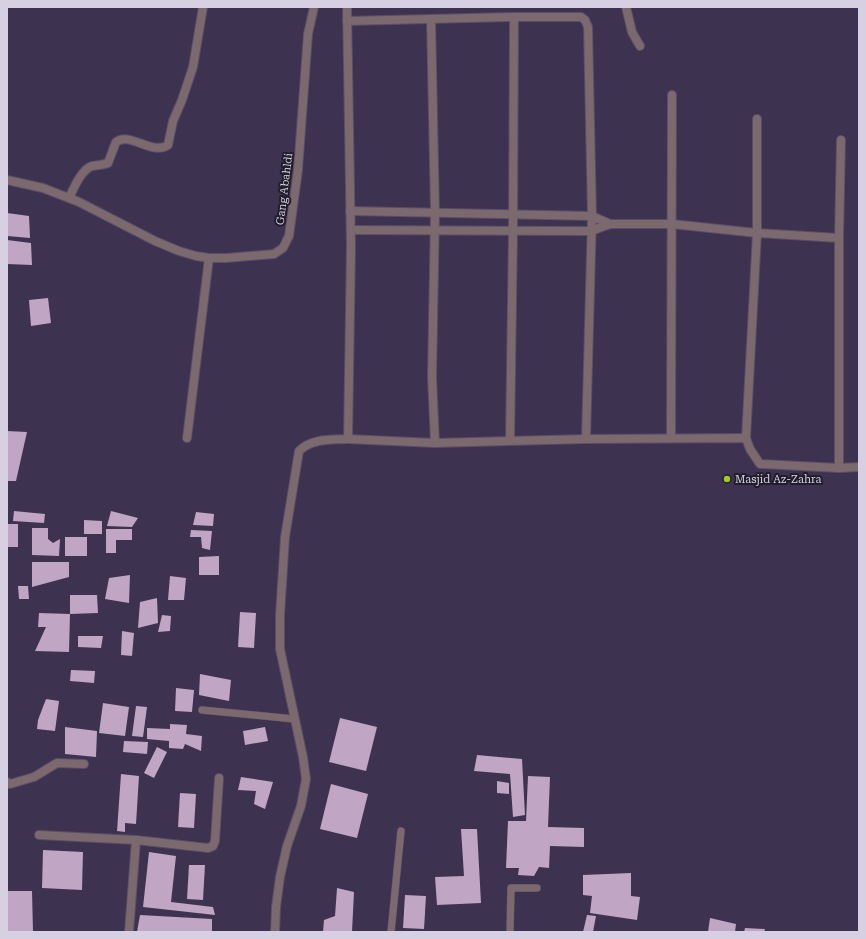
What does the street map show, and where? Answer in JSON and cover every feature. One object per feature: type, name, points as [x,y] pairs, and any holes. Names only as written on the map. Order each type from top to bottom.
[{"type":"street","points":[[69,198],[82,174],[87,169],[91,166],[108,163],[116,142],[119,139],[159,148],[164,148],[168,145],[173,121],[193,67],[203,7]]},
{"type":"street","name":"Gang Abahldi","points":[[7,180],[43,188],[79,202],[155,241],[179,251],[209,258],[274,254],[283,248],[289,236],[298,170],[308,34],[314,7]]},
{"type":"street","points":[[347,7],[351,230],[348,439]]},
{"type":"street","points":[[626,7],[632,32],[640,46]]},
{"type":"street","points":[[347,21],[514,17],[581,17],[585,20],[588,27],[592,216],[586,439]]},
{"type":"street","points":[[510,441],[514,17]]},
{"type":"street","points":[[431,19],[435,213],[432,377],[435,443]]},
{"type":"street","points":[[671,438],[672,95]]},
{"type":"street","points":[[757,119],[757,233],[746,438],[750,449],[760,464],[839,468],[859,467]]},
{"type":"street","points":[[839,468],[839,238],[841,140]]},
{"type":"street","points":[[350,212],[592,216],[610,224]]},
{"type":"street","points":[[351,230],[591,231],[610,224],[672,224],[757,233],[839,238]]},
{"type":"street","points":[[187,438],[209,258]]},
{"type":"street","points":[[275,932],[276,907],[280,877],[287,846],[301,806],[306,779],[303,757],[280,649],[285,537],[299,451],[307,444],[316,441],[348,439],[435,443],[586,439],[746,438]]},
{"type":"street","points":[[7,782],[10,784],[34,777],[57,763],[84,764]]},
{"type":"street","points":[[39,835],[136,840],[208,848],[213,846],[215,842],[219,778]]},
{"type":"street","points":[[129,932],[136,840]]},
{"type":"lane","points":[[202,710],[294,719]]},
{"type":"lane","points":[[391,932],[401,831]]},
{"type":"lane","points":[[510,932],[511,888],[537,888]]},
{"type":"building","points":[[7,213],[29,216],[30,238],[7,236]]},
{"type":"building","points":[[7,240],[31,243],[32,265],[7,264]]},
{"type":"building","points":[[48,298],[51,323],[31,326],[29,300]]},
{"type":"building","points":[[7,431],[27,432],[16,481],[7,481]]},
{"type":"building","points":[[14,511],[45,514],[44,523],[13,521]]},
{"type":"building","points":[[111,511],[138,518],[132,527],[107,526]]},
{"type":"building","points":[[196,512],[214,514],[213,526],[193,525]]},
{"type":"building","points":[[84,520],[102,521],[102,534],[84,534]]},
{"type":"building","points":[[7,524],[18,524],[18,547],[7,547]]},
{"type":"building","points":[[32,528],[48,528],[48,539],[53,543],[60,539],[59,556],[32,555]]},
{"type":"building","points":[[106,529],[132,529],[132,540],[116,540],[116,553],[106,553]]},
{"type":"building","points":[[191,530],[212,531],[210,550],[202,548],[201,537],[190,537]]},
{"type":"building","points":[[65,537],[87,537],[87,556],[65,556]]},
{"type":"building","points":[[219,556],[219,575],[199,575],[199,557]]},
{"type":"building","points":[[32,562],[69,562],[69,577],[32,587]]},
{"type":"building","points":[[130,575],[129,603],[105,599],[109,578]]},
{"type":"building","points":[[170,576],[186,578],[184,600],[168,600]]},
{"type":"building","points":[[18,586],[28,586],[29,599],[19,599]]},
{"type":"building","points":[[70,595],[97,595],[98,613],[70,614]]},
{"type":"building","points":[[157,598],[158,623],[138,628],[140,602]]},
{"type":"building","points":[[240,612],[256,613],[254,648],[238,647]]},
{"type":"building","points":[[39,613],[70,614],[69,652],[35,651],[46,627],[38,627]]},
{"type":"building","points":[[162,615],[171,616],[170,631],[158,632]]},
{"type":"building","points":[[122,631],[134,633],[132,656],[121,655]]},
{"type":"building","points":[[78,636],[103,636],[101,648],[78,647]]},
{"type":"building","points":[[71,670],[95,671],[94,683],[70,681]]},
{"type":"building","points":[[200,674],[231,680],[229,701],[199,695]]},
{"type":"building","points":[[176,688],[194,690],[192,712],[175,711]]},
{"type":"building","points":[[46,699],[59,701],[55,731],[37,729],[38,720]]},
{"type":"building","points":[[103,703],[129,707],[125,736],[99,733]]},
{"type":"building","points":[[136,706],[147,707],[143,737],[132,736]]},
{"type":"building","points":[[340,718],[377,727],[366,771],[329,762]]},
{"type":"building","points":[[170,724],[187,725],[186,734],[202,736],[201,751],[185,744],[183,749],[169,748],[169,741],[147,739],[147,728],[170,729]]},
{"type":"building","points":[[65,727],[97,731],[96,757],[65,754]]},
{"type":"building","points":[[265,727],[268,741],[245,745],[243,731]]},
{"type":"building","points":[[124,741],[148,742],[147,754],[123,752]]},
{"type":"building","points":[[157,747],[167,752],[154,778],[144,773]]},
{"type":"building","points":[[477,755],[522,759],[525,815],[513,817],[510,774],[474,771]]},
{"type":"building","points":[[121,774],[139,776],[136,824],[125,823],[125,832],[117,831]]},
{"type":"building","points":[[528,776],[550,777],[548,827],[584,828],[584,847],[550,846],[549,868],[539,867],[534,876],[518,875],[519,868],[506,868],[508,821],[526,821]]},
{"type":"building","points":[[241,777],[273,782],[265,809],[254,804],[256,791],[238,790]]},
{"type":"building","points":[[497,781],[509,783],[509,794],[497,793]]},
{"type":"building","points":[[331,784],[368,794],[357,838],[320,829]]},
{"type":"building","points":[[180,793],[196,794],[194,828],[178,827]]},
{"type":"building","points":[[461,829],[477,829],[481,903],[437,905],[435,877],[464,876]]},
{"type":"building","points":[[43,850],[83,852],[82,890],[42,888]]},
{"type":"building","points":[[149,852],[176,856],[171,902],[213,907],[215,915],[143,907]]},
{"type":"building","points":[[189,865],[205,865],[203,900],[187,899]]},
{"type":"building","points":[[631,873],[631,896],[640,897],[637,920],[590,913],[592,896],[583,895],[583,875]]},
{"type":"building","points":[[337,888],[354,892],[352,932],[323,932],[324,920],[335,916]]},
{"type":"building","points":[[7,891],[32,891],[33,932],[7,932]]},
{"type":"building","points":[[405,895],[426,896],[424,929],[403,928]]},
{"type":"building","points":[[140,915],[212,919],[212,932],[137,932]]},
{"type":"building","points":[[587,915],[596,916],[593,932],[583,932]]},
{"type":"building","points":[[710,918],[736,924],[735,932],[708,932]]},
{"type":"building","points":[[745,928],[765,929],[764,932],[744,932]]},
{"type":"place","name":"Masjid Az-Zahra","points":[[727,479]]}]
